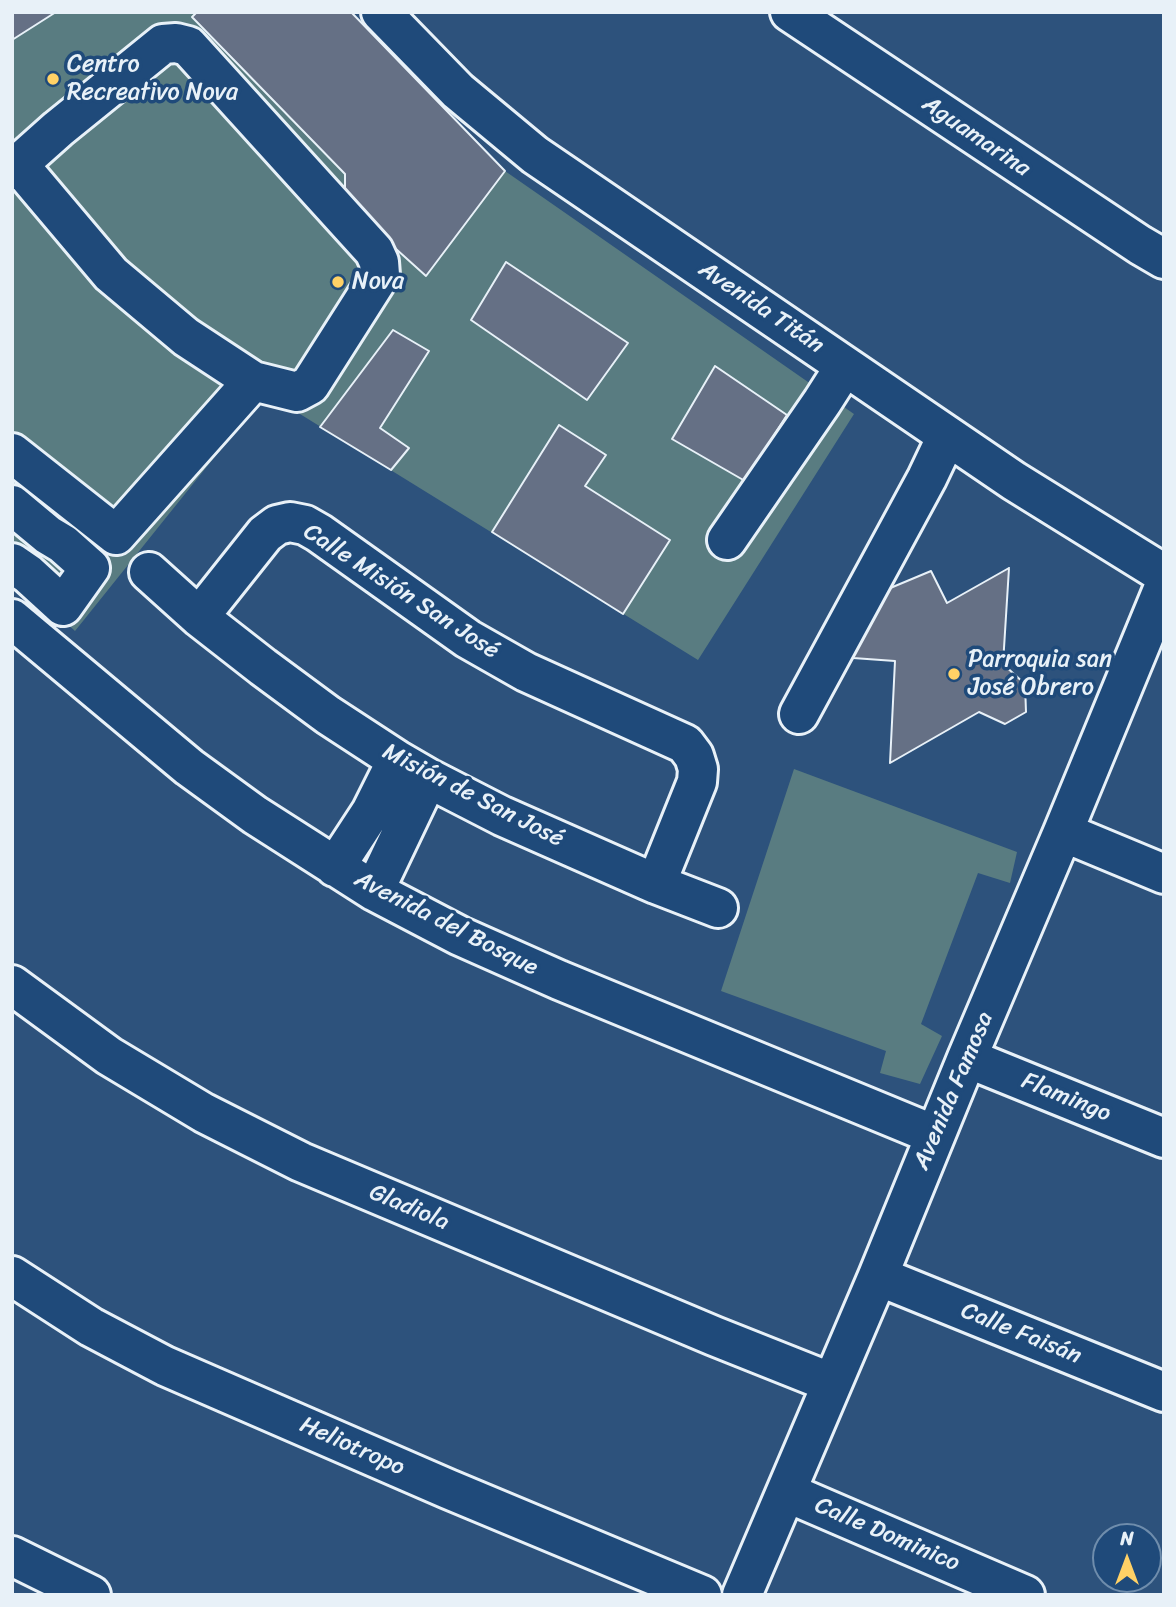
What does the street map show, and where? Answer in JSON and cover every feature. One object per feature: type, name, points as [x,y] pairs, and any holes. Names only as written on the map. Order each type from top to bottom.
[{"type":"street","name":"Avenida Titán","points":[[381,12],[458,91],[535,155],[1014,481],[1164,574]]},
{"type":"street","name":"Aguamarina","points":[[790,12],[1164,260]]},
{"type":"street","points":[[163,44],[188,46],[374,251],[379,262],[380,275],[310,385],[297,392],[253,381],[186,337],[111,274],[15,167],[163,44]]},
{"type":"street","points":[[727,540],[845,366]]},
{"type":"street","points":[[12,563],[29,574],[63,606],[116,535],[253,381]]},
{"type":"street","points":[[799,714],[947,436]]},
{"type":"street","points":[[12,453],[116,535]]},
{"type":"street","points":[[12,505],[90,568]]},
{"type":"street","name":"Calle Misión San José","points":[[199,617],[265,534],[277,525],[305,525],[468,639],[526,671],[685,744],[694,756],[698,769],[697,782],[656,884]]},
{"type":"street","name":"Misión de San José","points":[[149,572],[199,617],[328,715],[412,769],[502,817],[656,884],[719,908]]},
{"type":"street","name":"Avenida Famosa","points":[[742,1595],[878,1276],[1164,587]]},
{"type":"street","name":"Avenida del Bosque","points":[[12,619],[189,766],[255,815],[374,891],[460,936],[559,980],[935,1135]]},
{"type":"street","points":[[335,867],[371,812],[412,769]]},
{"type":"street","points":[[374,891],[412,769]]},
{"type":"street","points":[[1063,832],[1164,874]]},
{"type":"street","name":"Gladiola","points":[[12,985],[109,1056],[204,1113],[301,1162],[832,1383]]},
{"type":"street","name":"Flamingo","points":[[967,1058],[1164,1138]]},
{"type":"street","name":"Heliotropo","points":[[12,1276],[91,1328],[165,1366],[448,1489],[702,1595]]},
{"type":"street","name":"Calle Faisán","points":[[878,1276],[1164,1392]]},
{"type":"street","name":"Calle Dominico","points":[[786,1492],[1025,1595]]},
{"type":"street","points":[[12,1556],[91,1595]]},
{"type":"green space","name":"Nova","points":[[12,12],[351,12],[505,171],[854,414],[698,660],[266,393],[75,631],[12,573]]},
{"type":"green space","points":[[794,769],[1017,852],[1010,883],[978,873],[921,1024],[942,1036],[920,1084],[880,1073],[886,1051],[721,991]]},
{"type":"building","points":[[12,12],[56,12],[12,40]]},
{"type":"building","points":[[197,12],[351,12],[505,171],[426,276],[345,203],[345,174],[192,17]]},
{"type":"building","points":[[506,262],[628,343],[587,400],[471,320]]},
{"type":"building","points":[[393,330],[429,351],[380,428],[409,448],[391,470],[320,427]]},
{"type":"building","points":[[715,366],[787,415],[745,481],[672,439]]},
{"type":"building","points":[[559,425],[606,455],[585,486],[670,540],[623,614],[492,532]]},
{"type":"building","name":"Parroquia san José Obrero","points":[[1009,568],[1003,664],[1025,684],[1026,712],[1005,724],[979,712],[890,763],[895,661],[853,658],[856,617],[864,599],[931,571],[947,603]]},
{"type":"place","name":"Centro Recreativo Nova","points":[[53,79]]},
{"type":"place","name":"Nova","points":[[338,282]]},
{"type":"place","name":"Parroquia san José Obrero","points":[[954,674]]}]
